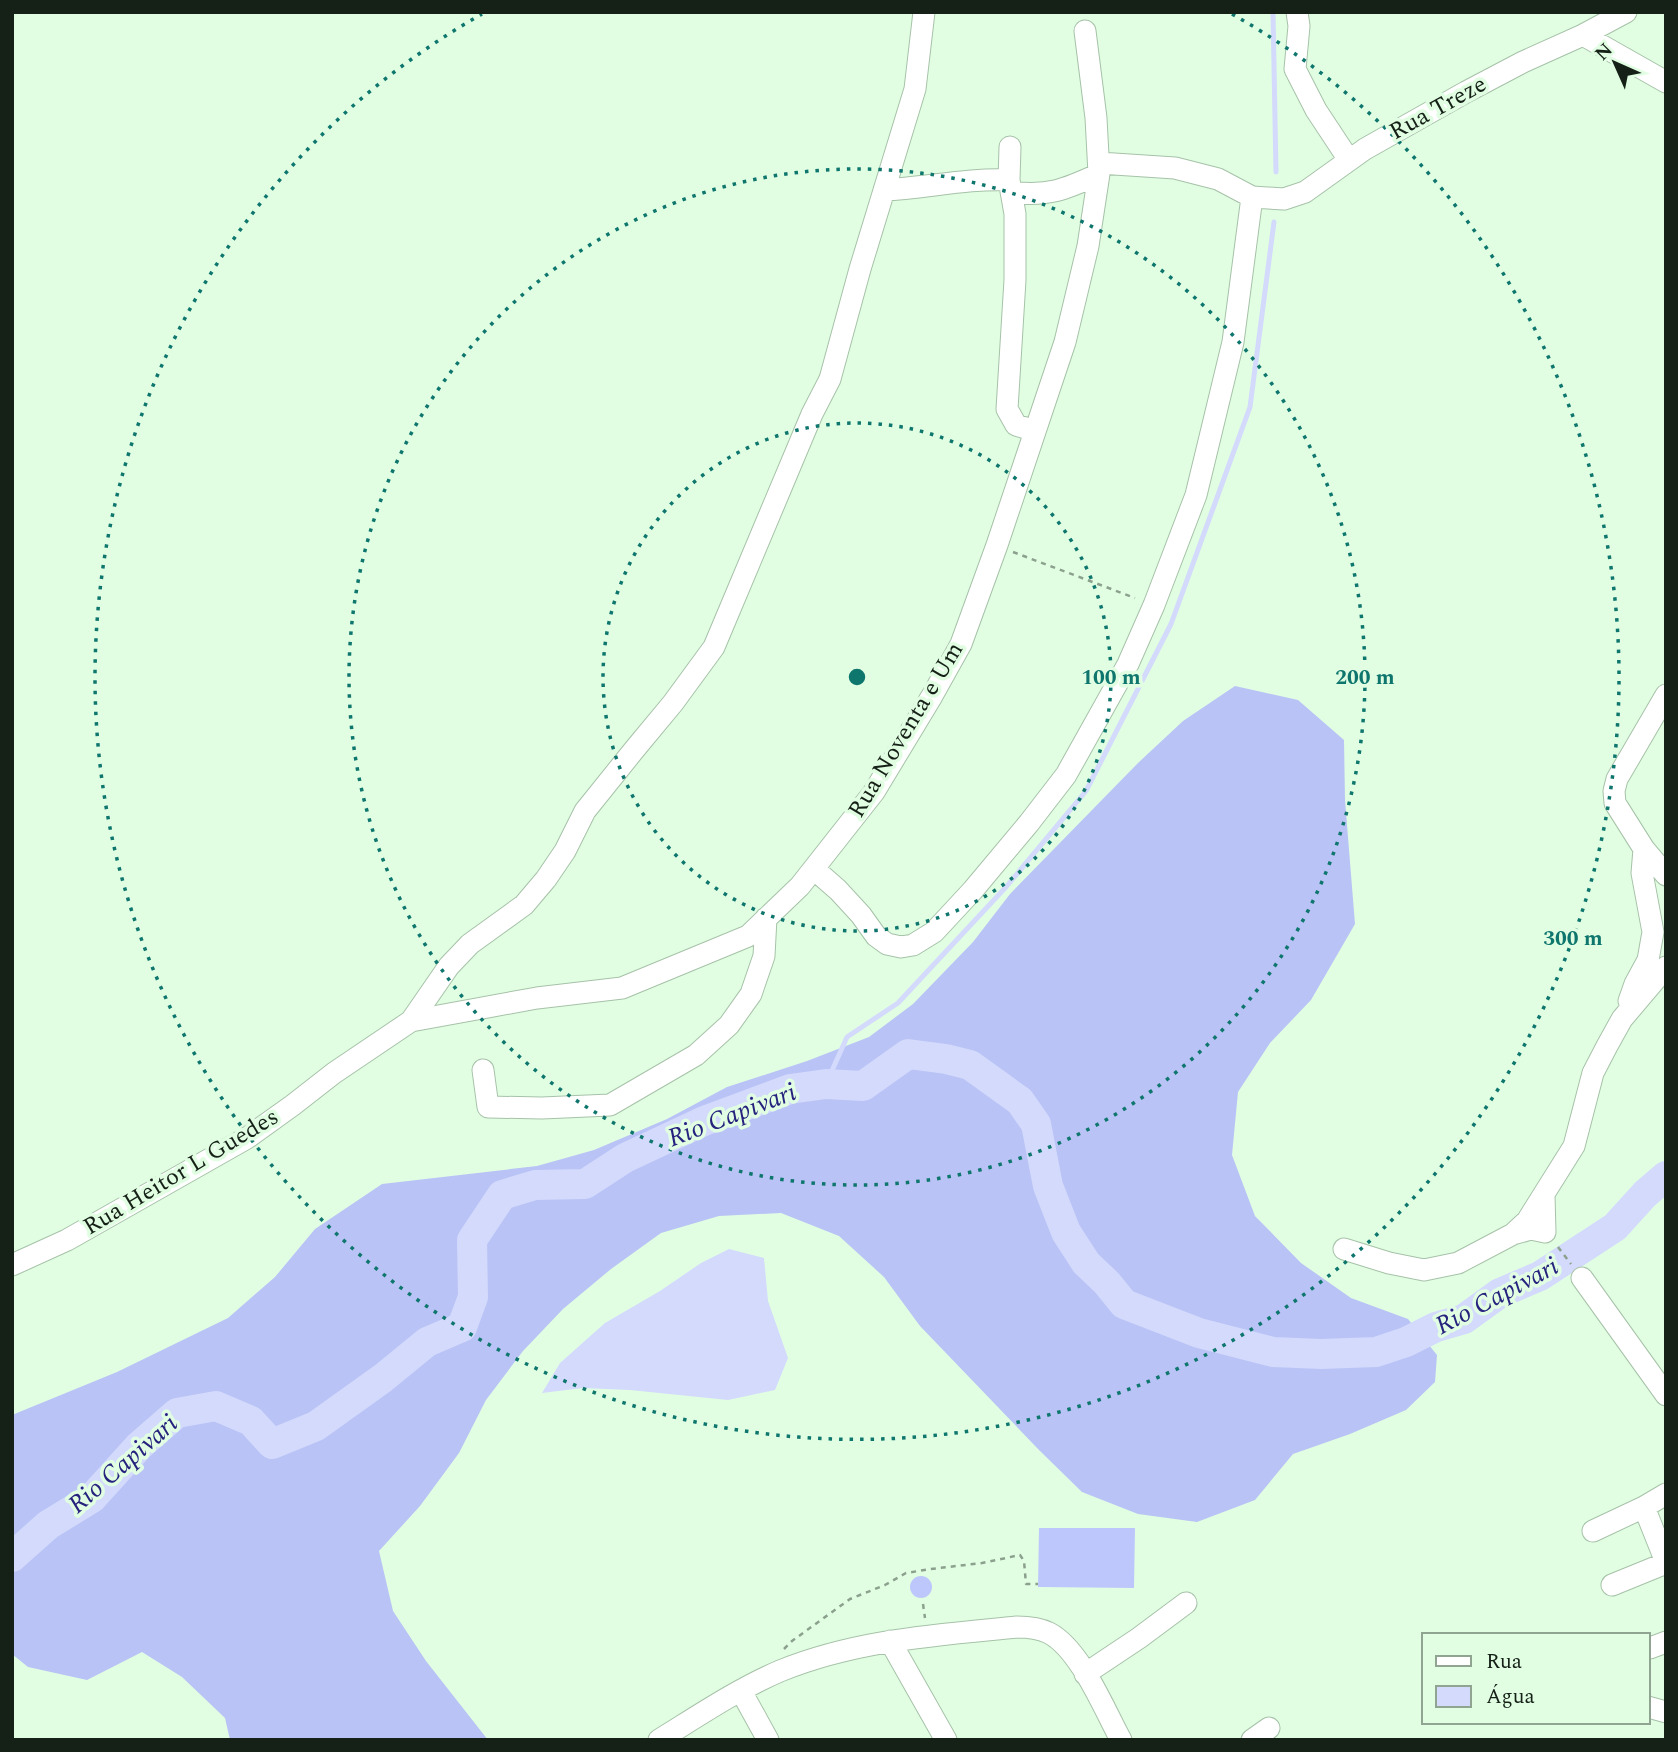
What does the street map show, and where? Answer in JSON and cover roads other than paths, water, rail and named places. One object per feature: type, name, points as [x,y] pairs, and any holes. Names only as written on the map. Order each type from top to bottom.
[{"type":"street","points":[[411,1021],[449,966],[463,951],[524,905],[547,879],[585,811],[673,703],[714,647],[812,414],[830,379],[860,269],[915,89],[924,12]]},
{"type":"street","points":[[1297,12],[1299,26],[1295,69],[1349,160]]},
{"type":"street","name":"Rua Treze","points":[[1252,197],[1284,199],[1304,192],[1365,149],[1466,92],[1626,12]]},
{"type":"street","name":"Rua Noventa e Um","points":[[411,1021],[537,998],[622,988],[748,936],[800,886],[874,792],[961,644],[1065,342],[1088,246],[1099,169],[1096,118],[1085,31]]},
{"type":"street","points":[[1583,35],[1666,82]]},
{"type":"street","points":[[1010,147],[1010,186],[1015,214],[1015,280],[1007,409],[1016,425],[1035,431]]},
{"type":"street","points":[[814,869],[838,890],[876,936],[887,944],[901,947],[913,945],[934,932],[989,871],[1066,775],[1128,664],[1196,495],[1233,342],[1252,197],[1217,179],[1175,168],[1099,169],[1059,192],[1027,194],[993,179],[884,190]]},
{"type":"street","points":[[1666,695],[1617,779],[1614,791],[1615,803],[1644,849],[1666,874]]},
{"type":"street","points":[[1513,1234],[1527,1221],[1574,1146],[1594,1073],[1648,960],[1653,932],[1642,873],[1644,849]]},
{"type":"street","points":[[483,1070],[488,1107],[610,1105],[696,1055],[729,1025],[751,994],[764,956],[766,918]]},
{"type":"street","points":[[1622,1019],[1666,967]]},
{"type":"street","name":"Rua Heitor L Guedes","points":[[12,1265],[67,1240],[247,1138],[334,1073],[411,1021]]},
{"type":"street","points":[[1344,1249],[1389,1263],[1424,1270],[1458,1263],[1513,1234],[1531,1229],[1545,1232],[1544,1195]]},
{"type":"street","points":[[1582,1278],[1666,1395]]},
{"type":"street","points":[[1593,1531],[1666,1494]]},
{"type":"street","points":[[1612,1585],[1666,1562],[1644,1507]]},
{"type":"street","points":[[1085,1674],[1186,1603]]},
{"type":"street","points":[[659,1740],[780,1671],[853,1647],[1017,1627],[1048,1632],[1073,1654],[1121,1740]]},
{"type":"street","points":[[890,1641],[946,1740]]},
{"type":"street","points":[[741,1691],[768,1740]]},
{"type":"water","points":[[729,1249],[764,1258],[768,1301],[788,1358],[775,1390],[728,1400],[583,1388],[542,1393],[560,1363],[605,1323],[701,1263]]},
{"type":"waterway","points":[[1273,12],[1276,172]]},
{"type":"waterway","points":[[826,1084],[847,1037],[898,1003],[1006,887],[1086,791],[1171,624],[1250,407],[1274,222]]},
{"type":"waterway","name":"Rio Capivari","points":[[12,1557],[48,1525],[92,1498],[139,1446],[177,1413],[216,1406],[251,1421],[272,1444],[316,1426],[383,1378],[427,1342],[462,1327],[473,1297],[472,1240],[502,1195],[535,1185],[585,1184],[625,1158],[704,1121],[790,1089],[826,1084],[863,1086],[908,1054],[970,1065],[1020,1101],[1036,1124],[1048,1186],[1066,1232],[1086,1263],[1124,1304],[1199,1333],[1273,1352],[1376,1352],[1406,1342],[1436,1327],[1464,1319],[1500,1293],[1540,1276],[1615,1227],[1645,1194],[1666,1176]]}]
